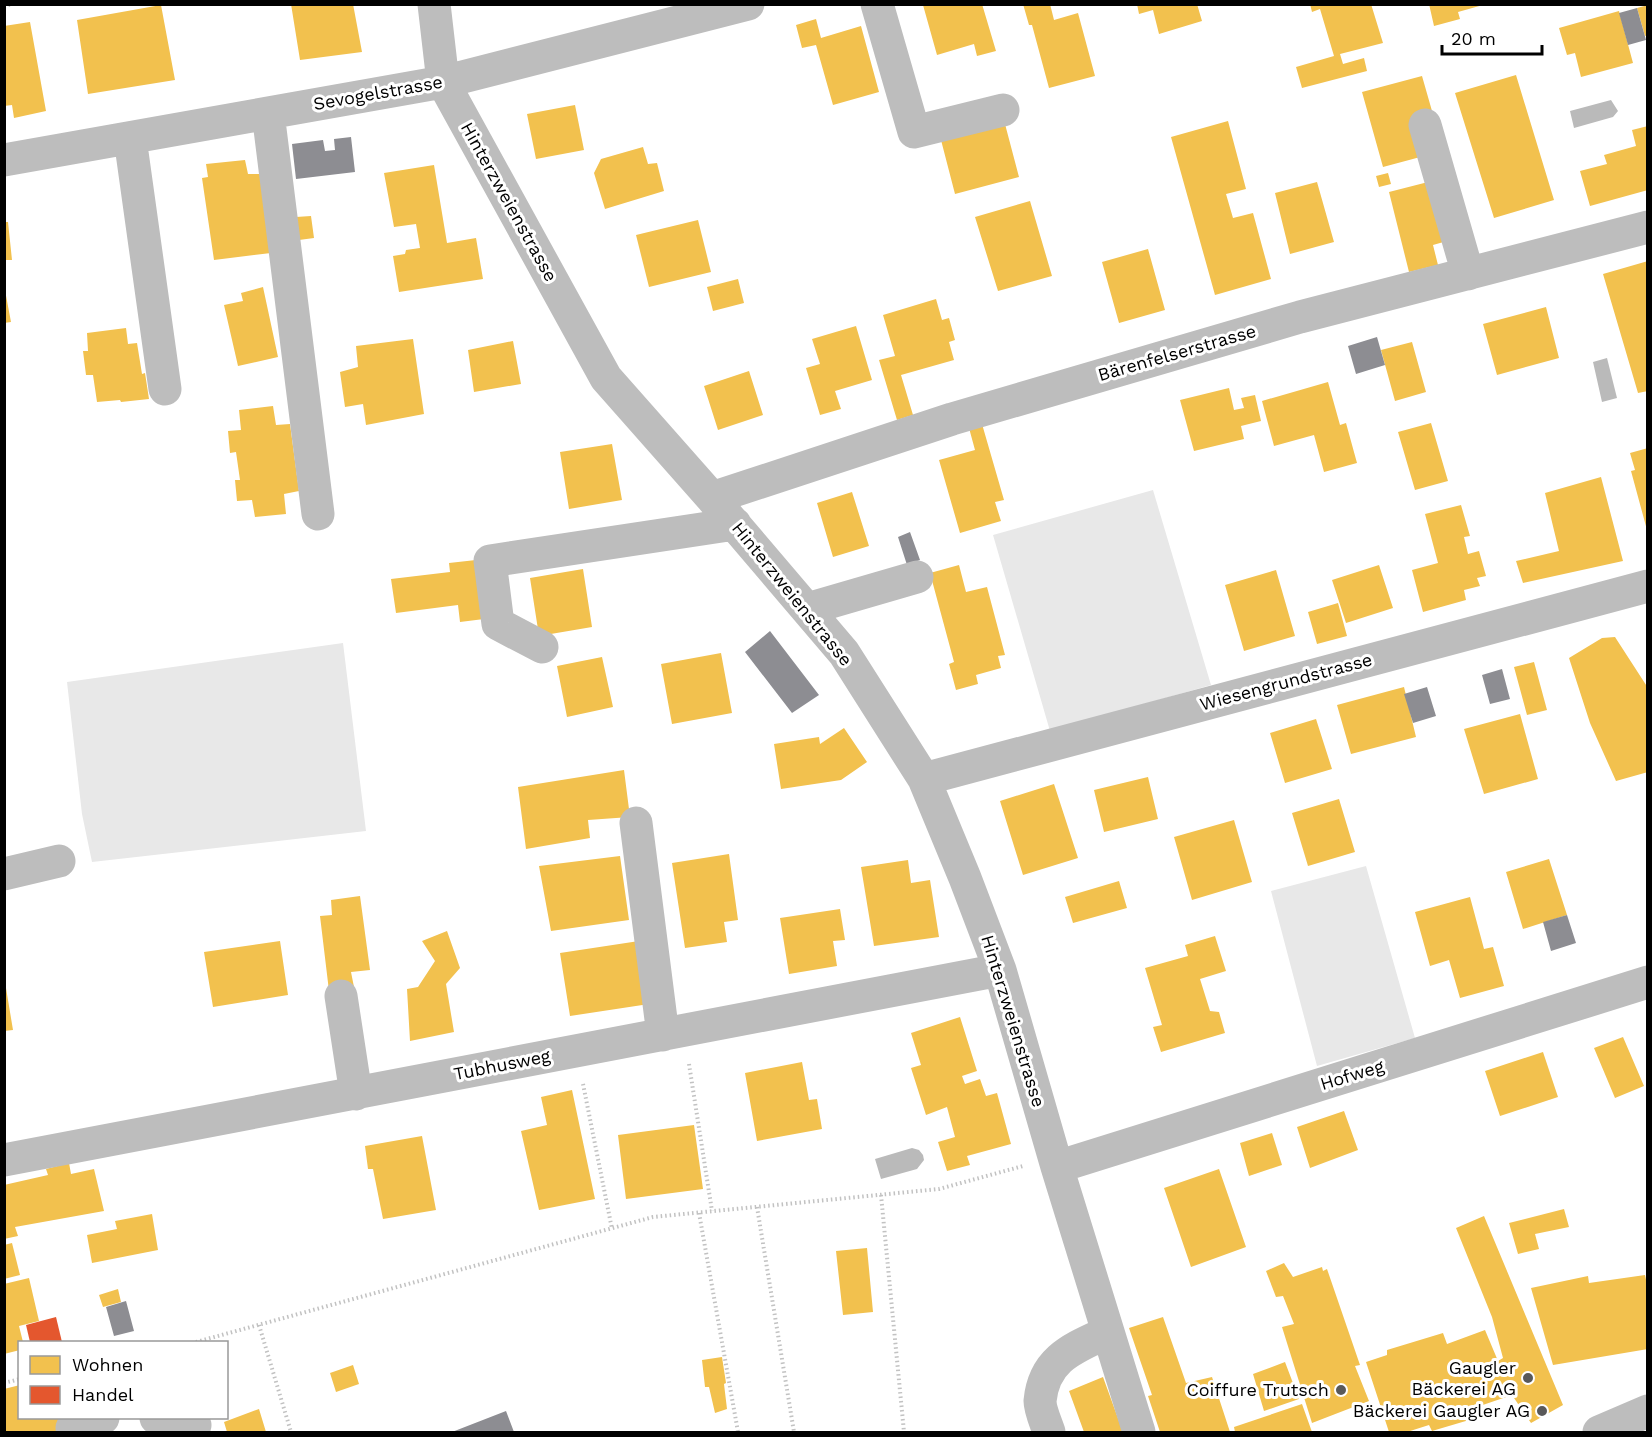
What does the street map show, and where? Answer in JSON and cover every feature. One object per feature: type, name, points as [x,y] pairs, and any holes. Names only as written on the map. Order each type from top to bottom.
[{"type":"street","name":"Hinterzweienstrasse","points":[[434,4],[443,82],[606,378],[735,524],[844,654],[924,779],[1000,970],[1055,1162],[1139,1432]]},
{"type":"street","name":"Sevogelstrasse","points":[[4,160],[443,82],[748,4]]},
{"type":"street","points":[[877,4],[914,132],[1003,110]]},
{"type":"street","points":[[268,113],[318,514]]},
{"type":"street","points":[[1425,125],[1468,274]]},
{"type":"street","points":[[130,138],[165,390]]},
{"type":"street","name":"Bärenfelserstrasse","points":[[712,498],[952,419],[1300,317],[1647,227]]},
{"type":"street","points":[[542,647],[498,624],[490,561],[735,524]]},
{"type":"street","points":[[807,609],[917,577]]},
{"type":"street","name":"Wiesengrundstrasse","points":[[924,779],[1647,586]]},
{"type":"street","points":[[636,824],[673,1033]]},
{"type":"street","points":[[4,874],[59,861]]},
{"type":"street","name":"Tubhusweg","points":[[4,1160],[1000,970]]},
{"type":"street","name":"Hofweg","points":[[1055,1162],[1647,982]]},
{"type":"street","points":[[341,996],[356,1094]]},
{"type":"street","points":[[1049,1432],[1040,1402],[1049,1368],[1069,1351],[1108,1332]]},
{"type":"street","points":[[1599,1432],[1647,1411]]},
{"type":"street","points":[[72,1428],[100,1419]]},
{"type":"street","points":[[162,1419],[195,1425]]},
{"type":"path","points":[[4,6],[13,4]]},
{"type":"path","points":[[673,1033],[712,1211]]},
{"type":"path","points":[[576,1051],[612,1229]]},
{"type":"path","points":[[200,1341],[653,1217],[939,1189],[1055,1162]]},
{"type":"path","points":[[881,1195],[904,1432]]},
{"type":"path","points":[[757,1207],[794,1432]]},
{"type":"path","points":[[699,1213],[738,1432]]},
{"type":"path","points":[[259,1325],[291,1432]]},
{"type":"shaded area","points":[[1611,100],[1618,111],[1613,117],[1574,128],[1570,111]]},
{"type":"shaded area","points":[[1607,358],[1617,398],[1602,402],[1593,362]]},
{"type":"shaded area","points":[[1153,490],[1211,685],[1050,731],[993,535]]},
{"type":"shaded area","points":[[343,643],[366,831],[92,862],[82,814],[67,682]]},
{"type":"shaded area","points":[[1366,866],[1415,1038],[1317,1066],[1271,891]]},
{"type":"shaded area","points":[[912,1148],[919,1150],[923,1155],[924,1160],[917,1169],[881,1179],[875,1159]]},
{"type":"building: Wohnen","points":[[291,4],[353,4],[362,52],[300,60]]},
{"type":"building: Wohnen","points":[[982,4],[996,51],[977,56],[974,44],[937,55],[923,5]]},
{"type":"building: Wohnen","points":[[1023,4],[1050,4],[1054,20],[1078,13],[1095,76],[1049,88],[1032,25],[1029,25]]},
{"type":"building: Wohnen","points":[[1137,4],[1197,4],[1202,21],[1159,34],[1153,10],[1139,14]]},
{"type":"building: Wohnen","points":[[1310,4],[1371,4],[1383,43],[1340,54],[1343,64],[1364,58],[1367,71],[1302,88],[1296,67],[1334,56],[1320,9],[1312,12]]},
{"type":"building: Wohnen","points":[[1429,4],[1483,5],[1458,12],[1460,19],[1434,26]]},
{"type":"building: Wohnen","points":[[161,5],[175,80],[88,94],[77,20]]},
{"type":"building: Wohnen","points":[[1648,5],[1648,35],[1645,36],[1637,8]]},
{"type":"building: Wohnen","points":[[1619,11],[1633,63],[1581,77],[1575,53],[1567,55],[1559,28]]},
{"type":"building: Wohnen","points":[[816,19],[821,38],[861,26],[879,92],[833,105],[816,45],[802,48],[796,25]]},
{"type":"building: Wohnen","points":[[30,22],[46,111],[14,118],[12,105],[4,106],[4,26]]},
{"type":"building: Wohnen","points":[[1516,75],[1554,200],[1494,218],[1455,93]]},
{"type":"building: Wohnen","points":[[1422,76],[1434,118],[1424,156],[1383,167],[1362,92]]},
{"type":"building: Wohnen","points":[[575,105],[584,150],[536,159],[527,114]]},
{"type":"building: Wohnen","points":[[1228,121],[1246,189],[1226,194],[1233,218],[1253,213],[1271,279],[1215,295],[1171,137]]},
{"type":"building: Wohnen","points":[[1005,124],[1019,177],[955,194],[941,140]]},
{"type":"building: Wohnen","points":[[1648,126],[1648,190],[1590,206],[1580,171],[1607,164],[1604,155],[1636,146],[1632,130]]},
{"type":"building: Wohnen","points":[[643,147],[648,164],[657,163],[664,191],[605,209],[594,173],[601,159]]},
{"type":"building: Wohnen","points":[[245,160],[248,174],[262,174],[271,253],[214,260],[202,178],[208,177],[206,164]]},
{"type":"building: Wohnen","points":[[434,165],[447,243],[476,238],[483,279],[399,292],[393,256],[405,254],[406,250],[420,248],[416,224],[394,227],[384,173]]},
{"type":"building: Wohnen","points":[[1388,173],[1391,184],[1379,187],[1376,176]]},
{"type":"building: Wohnen","points":[[1432,181],[1447,241],[1433,245],[1438,265],[1409,272],[1389,192]]},
{"type":"building: Wohnen","points":[[1317,182],[1334,242],[1290,254],[1275,193]]},
{"type":"building: Wohnen","points":[[1030,201],[1052,276],[998,291],[975,217]]},
{"type":"building: Wohnen","points":[[311,216],[314,238],[299,240],[296,217]]},
{"type":"building: Wohnen","points":[[698,220],[711,272],[649,287],[636,235]]},
{"type":"building: Wohnen","points":[[4,222],[8,222],[12,260],[4,260]]},
{"type":"building: Wohnen","points":[[1148,249],[1165,310],[1119,323],[1102,262]]},
{"type":"building: Wohnen","points":[[1648,261],[1648,391],[1638,393],[1603,274]]},
{"type":"building: Wohnen","points":[[738,279],[744,303],[713,311],[707,287]]},
{"type":"building: Wohnen","points":[[4,285],[11,322],[4,323]]},
{"type":"building: Wohnen","points":[[263,287],[278,357],[238,366],[224,305],[243,301],[241,293]]},
{"type":"building: Wohnen","points":[[936,299],[942,320],[949,318],[955,340],[949,342],[954,360],[901,375],[913,415],[897,420],[879,360],[895,356],[883,315]]},
{"type":"building: Wohnen","points":[[1546,307],[1559,358],[1497,375],[1483,324]]},
{"type":"building: Wohnen","points":[[856,326],[872,380],[835,391],[841,409],[820,415],[806,368],[820,364],[812,339]]},
{"type":"building: Wohnen","points":[[126,328],[128,344],[137,343],[149,399],[97,402],[93,375],[86,375],[83,351],[88,351],[87,333]]},
{"type":"building: Wohnen","points":[[413,339],[424,414],[366,425],[363,404],[345,407],[340,372],[358,367],[356,346]]},
{"type":"building: Wohnen","points":[[513,341],[521,384],[474,392],[468,350]]},
{"type":"building: Wohnen","points":[[1412,342],[1426,392],[1395,401],[1381,350]]},
{"type":"building: Wohnen","points":[[749,371],[763,415],[718,430],[704,386]]},
{"type":"building: Wohnen","points":[[1328,382],[1340,425],[1346,423],[1357,463],[1324,472],[1314,435],[1274,446],[1262,401]]},
{"type":"building: Wohnen","points":[[1229,388],[1234,410],[1244,408],[1241,398],[1255,395],[1261,421],[1241,426],[1244,439],[1194,451],[1180,400]]},
{"type":"building: Wohnen","points":[[273,406],[276,425],[290,424],[299,491],[284,494],[286,514],[255,517],[252,500],[237,501],[235,480],[240,480],[236,452],[230,453],[228,431],[241,430],[239,410]]},
{"type":"building: Wohnen","points":[[1431,423],[1448,481],[1415,490],[1398,432]]},
{"type":"building: Wohnen","points":[[982,424],[1004,500],[995,502],[1001,521],[960,533],[939,460],[975,450],[969,428]]},
{"type":"building: Wohnen","points":[[612,444],[622,500],[569,509],[560,452]]},
{"type":"building: Wohnen","points":[[1648,448],[1647,530],[1631,471],[1635,470],[1630,453]]},
{"type":"building: Wohnen","points":[[1601,477],[1623,561],[1523,583],[1516,561],[1559,551],[1545,493]]},
{"type":"building: Wohnen","points":[[852,492],[869,546],[833,557],[817,503]]},
{"type":"building: Wohnen","points":[[1461,505],[1470,536],[1464,537],[1468,554],[1479,551],[1486,576],[1477,578],[1480,586],[1464,590],[1466,600],[1423,612],[1412,570],[1438,563],[1425,514]]},
{"type":"building: Wohnen","points":[[476,560],[484,619],[460,622],[458,605],[396,613],[391,579],[450,572],[449,563]]},
{"type":"building: Wohnen","points":[[959,565],[966,592],[987,587],[1005,655],[998,656],[1001,668],[976,675],[978,684],[956,690],[949,664],[954,662],[930,573]]},
{"type":"building: Wohnen","points":[[1379,565],[1393,608],[1346,623],[1332,580]]},
{"type":"building: Wohnen","points":[[583,569],[592,627],[539,636],[530,578]]},
{"type":"building: Wohnen","points":[[1276,570],[1295,636],[1244,651],[1225,585]]},
{"type":"building: Wohnen","points":[[1338,603],[1347,636],[1317,644],[1308,612]]},
{"type":"building: Wohnen","points":[[1615,637],[1648,688],[1648,772],[1616,781],[1590,723],[1569,658],[1602,638]]},
{"type":"building: Wohnen","points":[[721,653],[732,713],[672,724],[661,664]]},
{"type":"building: Wohnen","points":[[602,657],[613,707],[567,717],[557,666]]},
{"type":"building: Wohnen","points":[[1534,662],[1547,710],[1527,715],[1514,667]]},
{"type":"building: Wohnen","points":[[1404,687],[1416,737],[1351,754],[1337,705]]},
{"type":"building: Wohnen","points":[[1520,714],[1538,779],[1484,794],[1464,729]]},
{"type":"building: Wohnen","points":[[1316,719],[1332,769],[1285,783],[1270,733]]},
{"type":"building: Wohnen","points":[[844,728],[867,762],[841,780],[781,789],[774,744],[819,737],[820,744]]},
{"type":"building: Wohnen","points":[[624,770],[630,817],[588,820],[590,838],[526,849],[518,787]]},
{"type":"building: Wohnen","points":[[1148,777],[1158,819],[1104,832],[1094,790]]},
{"type":"building: Wohnen","points":[[1054,784],[1078,858],[1023,875],[1000,801]]},
{"type":"building: Wohnen","points":[[1339,799],[1355,852],[1308,866],[1292,813]]},
{"type":"building: Wohnen","points":[[1234,820],[1252,882],[1192,900],[1174,837]]},
{"type":"building: Wohnen","points":[[729,854],[738,920],[724,922],[727,942],[685,948],[672,863]]},
{"type":"building: Wohnen","points":[[620,856],[629,920],[551,931],[539,866]]},
{"type":"building: Wohnen","points":[[1549,859],[1567,915],[1523,929],[1506,872]]},
{"type":"building: Wohnen","points":[[908,860],[911,883],[930,880],[939,937],[874,946],[861,867]]},
{"type":"building: Wohnen","points":[[1119,881],[1127,908],[1073,923],[1065,897]]},
{"type":"building: Wohnen","points":[[360,896],[370,970],[351,972],[354,987],[329,991],[320,916],[332,915],[331,900]]},
{"type":"building: Wohnen","points":[[1470,897],[1484,949],[1493,947],[1504,986],[1460,998],[1449,960],[1430,966],[1415,912]]},
{"type":"building: Wohnen","points":[[840,909],[845,940],[833,941],[837,966],[789,974],[780,918]]},
{"type":"building: Wohnen","points":[[447,931],[460,968],[446,984],[454,1032],[410,1041],[407,989],[418,987],[435,961],[422,941]]},
{"type":"building: Wohnen","points":[[1215,936],[1226,971],[1200,979],[1210,1011],[1219,1012],[1225,1033],[1161,1052],[1153,1027],[1162,1025],[1145,968],[1188,956],[1185,945]]},
{"type":"building: Wohnen","points":[[280,941],[288,995],[213,1007],[204,952]]},
{"type":"building: Wohnen","points":[[639,941],[649,1004],[570,1016],[560,953]]},
{"type":"building: Wohnen","points":[[4,976],[13,1030],[4,1031]]},
{"type":"building: Wohnen","points":[[960,1017],[977,1071],[962,1076],[965,1084],[980,1079],[986,1096],[997,1093],[1011,1144],[967,1156],[970,1165],[947,1171],[938,1142],[955,1137],[947,1107],[926,1115],[911,1068],[921,1065],[911,1033]]},
{"type":"building: Wohnen","points":[[1623,1037],[1644,1086],[1615,1098],[1594,1048]]},
{"type":"building: Wohnen","points":[[1543,1052],[1558,1097],[1500,1116],[1485,1071]]},
{"type":"building: Wohnen","points":[[802,1062],[809,1100],[817,1099],[822,1129],[757,1141],[745,1073]]},
{"type":"building: Wohnen","points":[[572,1090],[595,1199],[539,1210],[521,1131],[547,1125],[541,1097]]},
{"type":"building: Wohnen","points":[[1344,1111],[1358,1150],[1310,1168],[1297,1127]]},
{"type":"building: Wohnen","points":[[694,1125],[703,1189],[626,1199],[618,1135]]},
{"type":"building: Wohnen","points":[[1272,1133],[1282,1165],[1249,1176],[1240,1143]]},
{"type":"building: Wohnen","points":[[422,1136],[436,1210],[383,1219],[373,1169],[368,1169],[365,1146]]},
{"type":"building: Wohnen","points":[[69,1163],[71,1174],[94,1169],[104,1211],[15,1227],[18,1236],[4,1239],[4,1185],[48,1175],[46,1169]]},
{"type":"building: Wohnen","points":[[1219,1169],[1246,1247],[1191,1267],[1164,1188]]},
{"type":"building: Wohnen","points":[[1564,1209],[1569,1227],[1535,1234],[1539,1249],[1518,1254],[1509,1223]]},
{"type":"building: Wohnen","points":[[152,1214],[158,1250],[92,1263],[87,1235],[117,1229],[115,1221]]},
{"type":"building: Wohnen","points":[[1484,1216],[1563,1405],[1531,1423],[1512,1395],[1474,1408],[1476,1418],[1432,1431],[1429,1425],[1407,1432],[1389,1432],[1366,1362],[1387,1355],[1387,1350],[1443,1333],[1447,1344],[1485,1330],[1498,1361],[1503,1358],[1492,1317],[1456,1228]]},
{"type":"building: Wohnen","points":[[12,1243],[20,1275],[4,1279],[4,1245]]},
{"type":"building: Wohnen","points":[[867,1248],[873,1312],[843,1315],[836,1251]]},
{"type":"building: Wohnen","points":[[1284,1263],[1293,1277],[1322,1267],[1323,1271],[1327,1269],[1360,1365],[1355,1366],[1369,1401],[1312,1423],[1282,1327],[1294,1324],[1283,1296],[1276,1297],[1266,1271]]},
{"type":"building: Wohnen","points":[[1645,1275],[1648,1289],[1648,1349],[1553,1365],[1531,1288],[1588,1276],[1589,1283]]},
{"type":"building: Wohnen","points":[[29,1278],[39,1321],[19,1326],[23,1341],[18,1341],[18,1350],[4,1354],[4,1284]]},
{"type":"building: Wohnen","points":[[118,1289],[121,1302],[103,1307],[99,1295]]},
{"type":"building: Wohnen","points":[[1163,1317],[1186,1383],[1212,1377],[1230,1432],[1160,1432],[1148,1396],[1152,1395],[1129,1328]]},
{"type":"building: Wohnen","points":[[722,1357],[727,1409],[715,1413],[709,1387],[705,1387],[702,1360]]},
{"type":"building: Wohnen","points":[[1285,1362],[1299,1399],[1264,1411],[1253,1374]]},
{"type":"building: Wohnen","points":[[353,1365],[359,1384],[336,1392],[330,1373]]},
{"type":"building: Wohnen","points":[[1103,1377],[1123,1432],[1084,1432],[1069,1391]]},
{"type":"building: Wohnen","points":[[18,1386],[18,1419],[83,1419],[73,1432],[4,1432],[4,1389]]},
{"type":"building: Wohnen","points":[[1302,1404],[1312,1432],[1235,1432],[1234,1427]]},
{"type":"building: Wohnen","points":[[259,1409],[266,1432],[227,1432],[224,1422]]},
{"type":"building: Handel","points":[[56,1317],[62,1341],[30,1341],[26,1325]]},
{"type":"building: Industrie","points":[[1637,8],[1646,40],[1628,45],[1619,13]]},
{"type":"building: Industrie","points":[[351,137],[355,172],[296,179],[292,144],[323,140],[325,151],[335,150],[334,139]]},
{"type":"building: Industrie","points":[[1377,337],[1385,365],[1356,374],[1348,346]]},
{"type":"building: Industrie","points":[[910,532],[920,560],[907,565],[898,537]]},
{"type":"building: Industrie","points":[[770,631],[819,695],[792,713],[745,652]]},
{"type":"building: Industrie","points":[[1502,669],[1510,699],[1490,704],[1482,675]]},
{"type":"building: Industrie","points":[[1427,687],[1436,716],[1413,723],[1404,694]]},
{"type":"building: Industrie","points":[[1567,915],[1576,943],[1551,951],[1543,922]]},
{"type":"building: Industrie","points":[[126,1301],[134,1331],[114,1336],[106,1307]]},
{"type":"building: Industrie","points":[[506,1411],[514,1432],[452,1432]]},
{"type":"place","name":"Gaugler Bäckerei AG","points":[[1528,1378]]},
{"type":"place","name":"Coiffure Trutsch","points":[[1341,1390]]},
{"type":"place","name":"Bäckerei Gaugler AG","points":[[1542,1411]]}]
